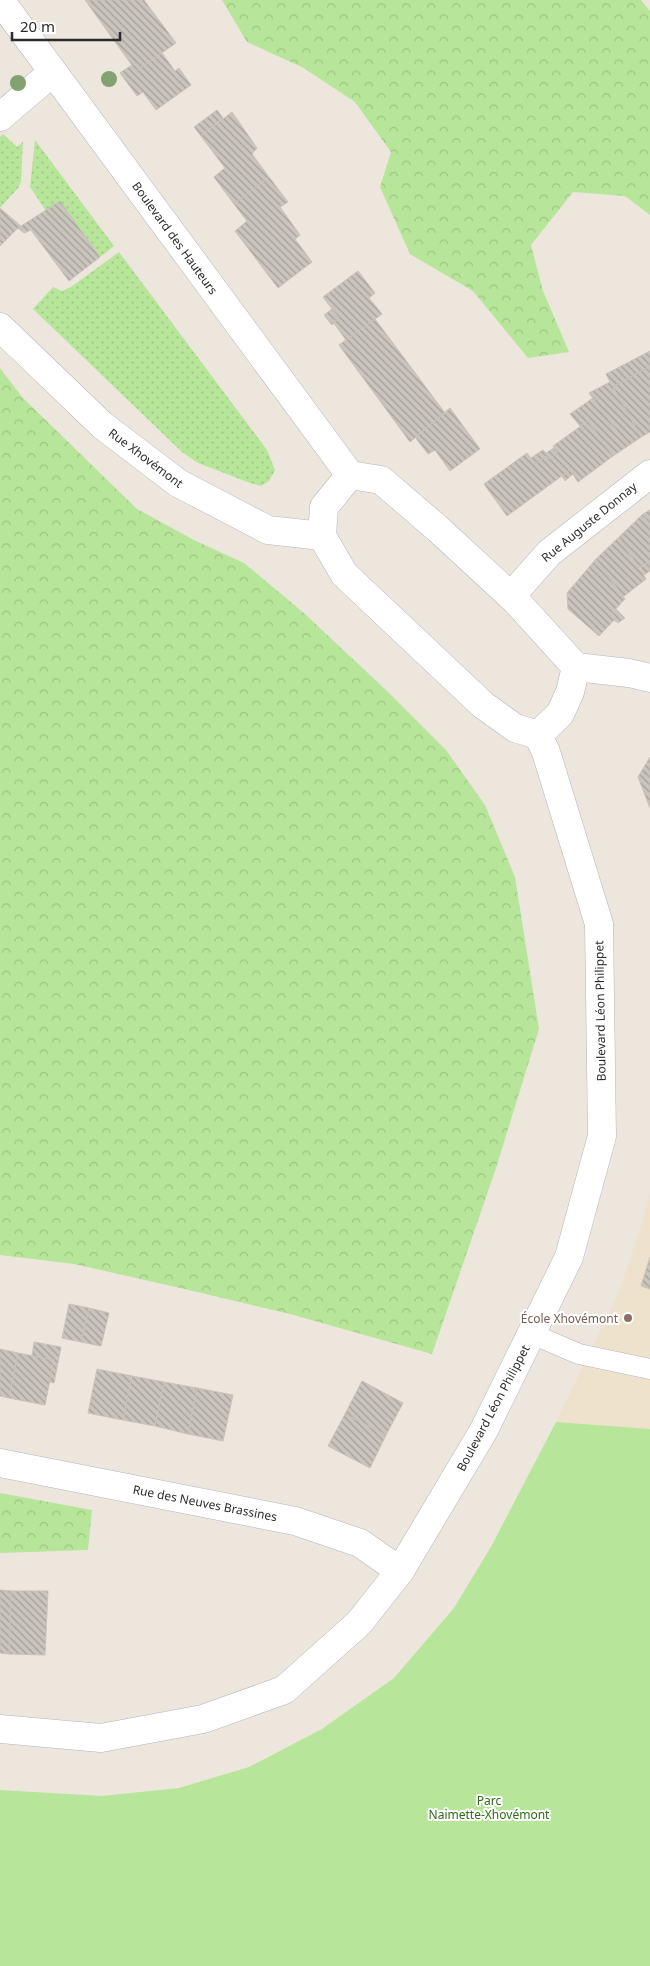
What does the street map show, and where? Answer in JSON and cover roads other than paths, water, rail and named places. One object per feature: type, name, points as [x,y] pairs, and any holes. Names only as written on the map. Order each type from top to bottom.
[{"type":"street","name":"Boulevard des Hauteurs","points":[[0,0],[350,476]]},
{"type":"street","points":[[0,117],[53,72]]},
{"type":"street","name":"Rue Xhovémont","points":[[0,327],[102,424],[178,483],[268,530],[322,536]]},
{"type":"street","name":"Rue Auguste Donnay","points":[[511,596],[549,553],[650,474]]},
{"type":"street","points":[[576,667],[570,692],[560,714],[538,735],[515,728],[483,705],[344,574],[322,536],[324,507],[350,476],[380,480],[437,528],[511,596],[576,667],[629,673],[650,678]]},
{"type":"street","name":"Boulevard Léon Philippet","points":[[0,1729],[101,1738],[203,1719],[284,1690],[359,1623],[400,1570],[484,1430],[569,1257],[602,1136],[599,924],[546,752],[538,735]]},
{"type":"street","name":"Rue des Neuves Brassines","points":[[0,1463],[296,1521],[360,1543],[400,1570]]},
{"type":"lane","points":[[532,1334],[579,1354],[650,1370]]},
{"type":"place","name":"École Xhovémont","points":[[628,1318]]},
{"type":"park label","name":"Parc Naimette-Xhovémont","points":[[489,1807]]}]
